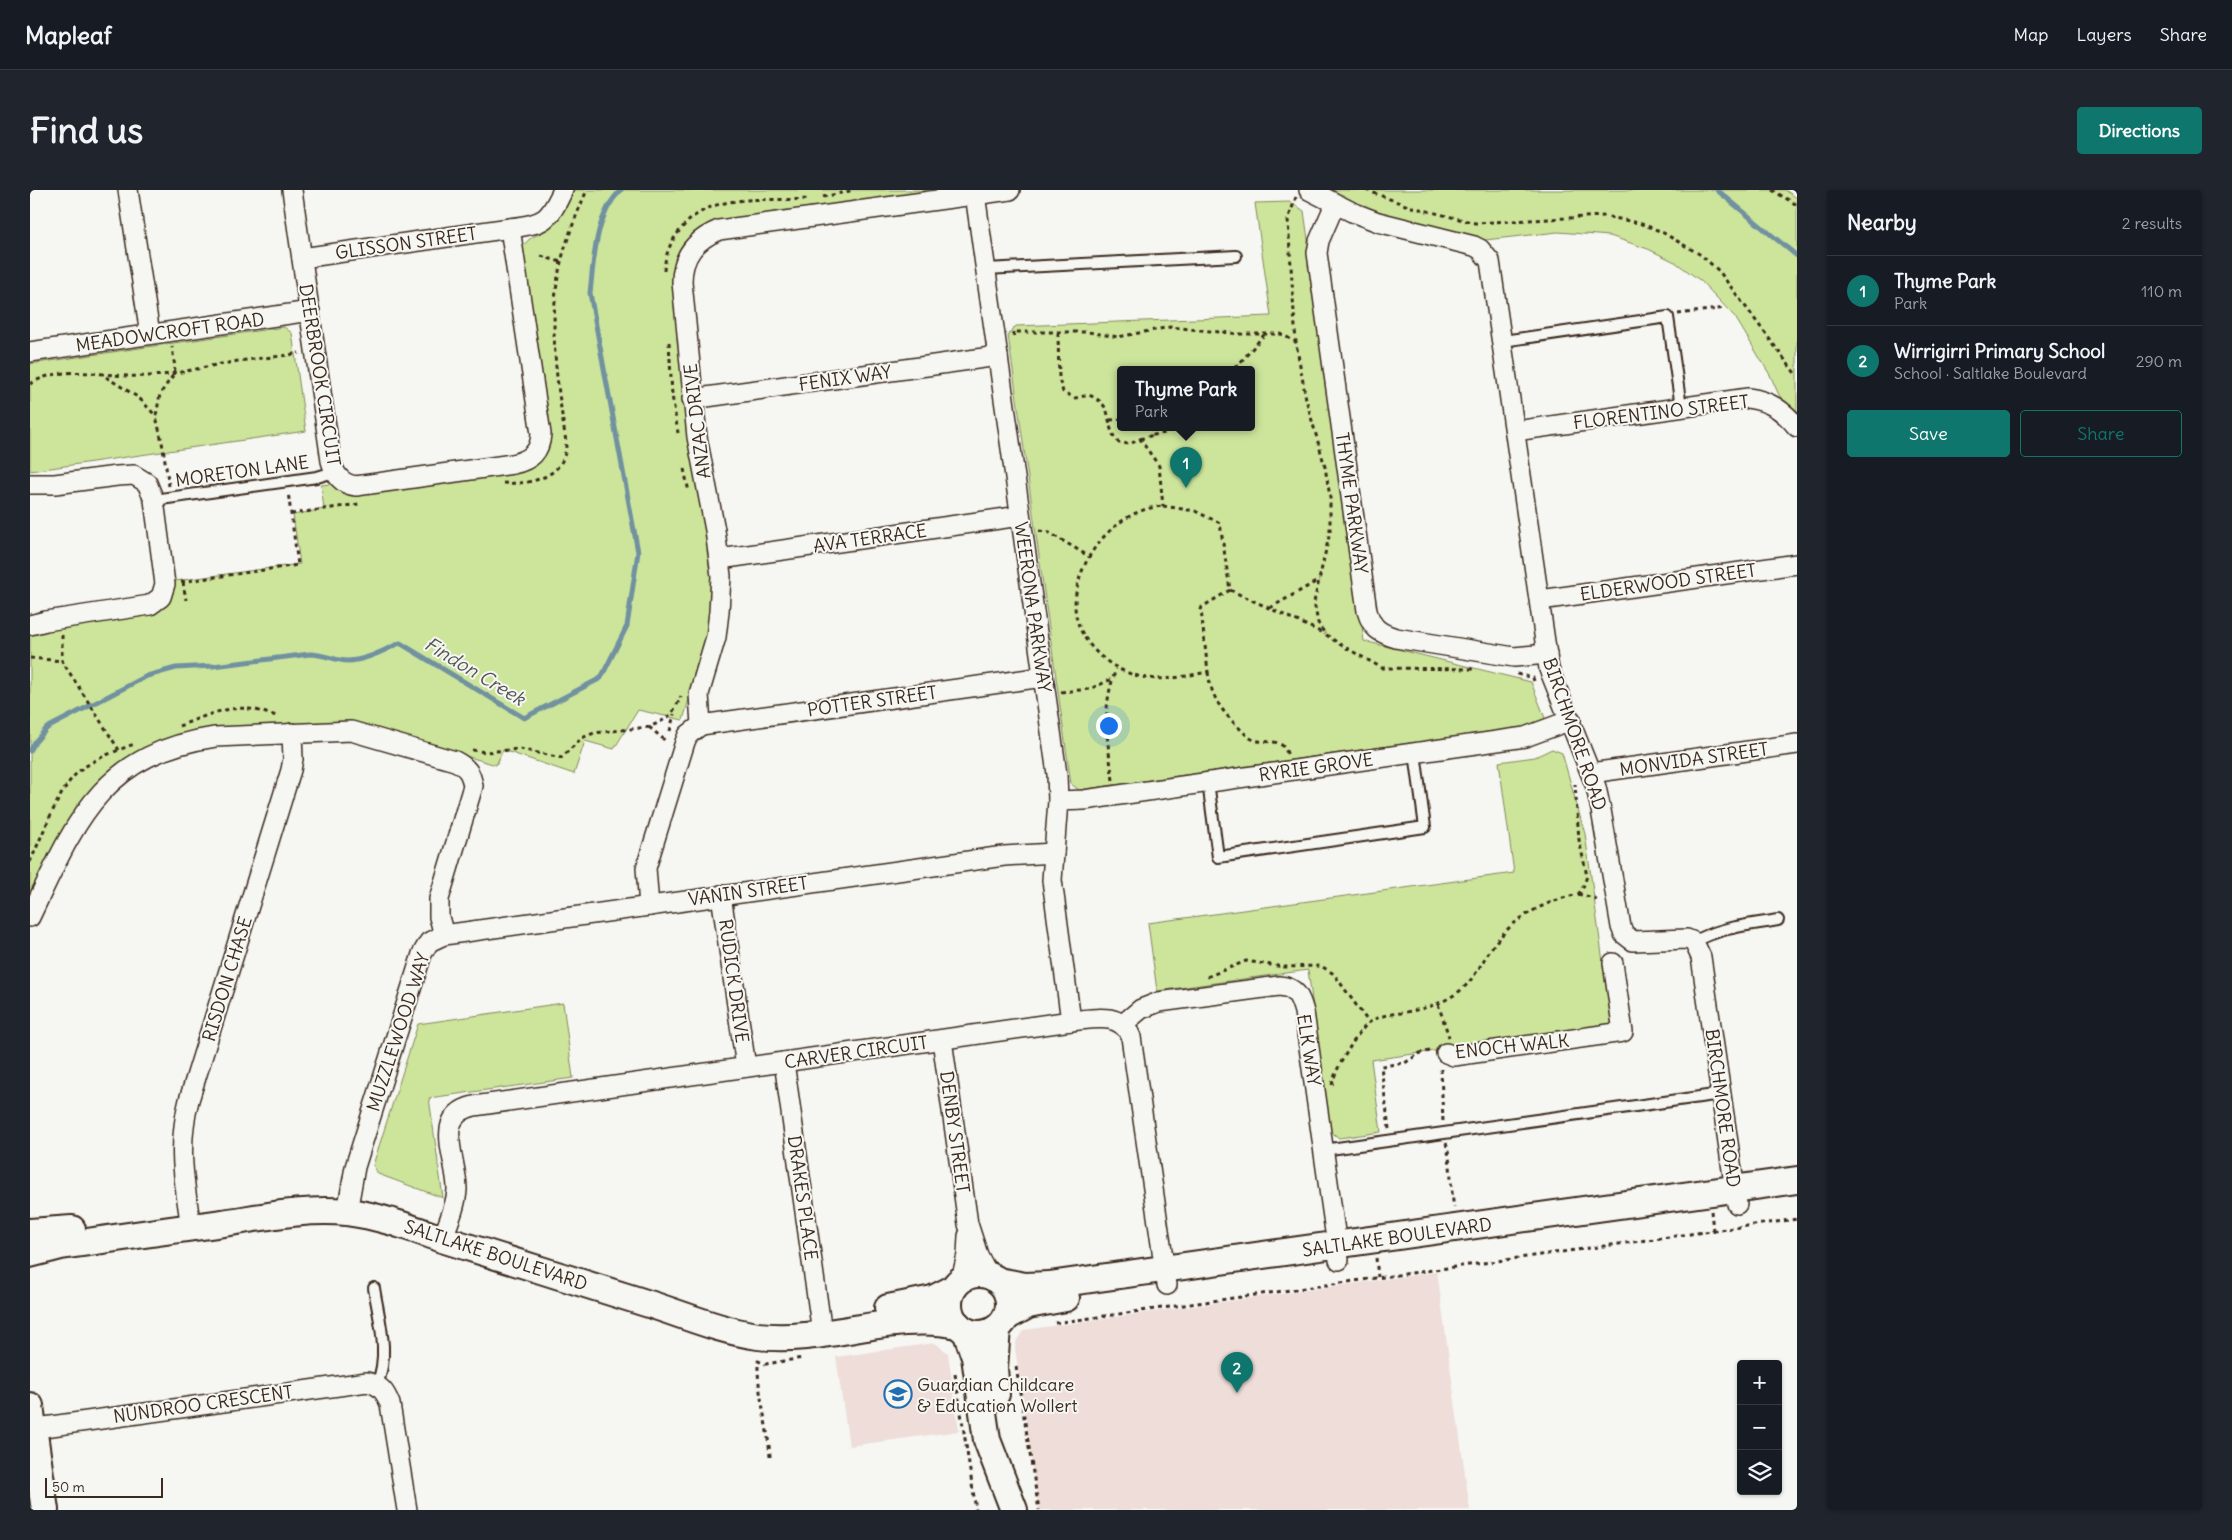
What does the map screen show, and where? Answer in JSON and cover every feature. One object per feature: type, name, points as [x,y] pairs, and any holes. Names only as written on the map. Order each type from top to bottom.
[{"type":"street","points":[[128,190],[150,334]]},
{"type":"street","name":"DEERBROOK CIRCUIT","points":[[292,190],[334,472],[345,483],[364,486],[513,464],[523,462],[534,455],[540,444],[541,434],[510,228]]},
{"type":"street","points":[[510,228],[533,225],[546,219],[563,190]]},
{"type":"street","name":"ANZAC DRIVE","points":[[700,726],[701,685],[716,637],[719,612],[720,559],[701,466],[692,399],[682,270],[685,260],[702,239],[719,230],[1010,190]]},
{"type":"street","points":[[1309,190],[1335,204]]},
{"type":"street","name":"WEERONA PARKWAY","points":[[975,194],[1056,774],[1058,801],[1052,880],[1071,1021]]},
{"type":"street","name":"BIRCHMORE ROAD","points":[[1335,204],[1378,222],[1462,242],[1480,249],[1490,261],[1549,669],[1591,774],[1601,810],[1616,904],[1624,934],[1633,940],[1681,938],[1694,942],[1698,949],[1704,967],[1736,1197]]},
{"type":"street","name":"THYME PARKWAY","points":[[1335,204],[1319,241],[1317,253],[1367,611],[1371,624],[1378,632],[1396,638],[1514,657],[1547,654]]},
{"type":"street","name":"GLISSON STREET","points":[[302,258],[510,228]]},
{"type":"street","name":"MEADOWCROFT ROAD","points":[[30,352],[310,312]]},
{"type":"street","name":"FENIX WAY","points":[[692,399],[998,356]]},
{"type":"street","name":"FLORENTINO STREET","points":[[1515,431],[1737,399],[1760,400],[1780,409],[1797,427]]},
{"type":"street","points":[[30,484],[55,484],[134,475],[141,477],[163,499],[174,583],[161,597],[150,605],[30,625]]},
{"type":"street","name":"AVA TERRACE","points":[[720,559],[1022,525]]},
{"type":"street","name":"ELDERWOOD STREET","points":[[1540,600],[1797,564]]},
{"type":"street","name":"POTTER STREET","points":[[700,726],[1044,686]]},
{"type":"street","name":"RYRIE GROVE","points":[[1058,801],[1115,795],[1526,737],[1571,720]]},
{"type":"street","name":"MUZZLEWOOD WAY","points":[[30,917],[81,816],[111,782],[148,756],[194,740],[287,725],[344,730],[363,733],[455,762],[466,768],[471,774],[473,786],[439,899],[439,917],[444,934],[429,942],[422,954],[355,1168],[348,1204]]},
{"type":"street","name":"RISDON CHASE","points":[[190,1219],[182,1155],[185,1116],[292,770],[287,725]]},
{"type":"street","points":[[648,906],[645,875],[648,859],[685,742],[688,735],[700,726]]},
{"type":"street","name":"MONVIDA STREET","points":[[1591,774],[1797,744]]},
{"type":"street","name":"VANIN STREET","points":[[444,934],[1004,856],[1054,853]]},
{"type":"street","name":"RUDICK DRIVE","points":[[721,895],[746,1067]]},
{"type":"street","name":"ENOCH WALK","points":[[1446,1052],[1454,1056],[1622,1032],[1613,964]]},
{"type":"street","name":"ELK WAY","points":[[1123,1024],[1141,1009],[1159,1002],[1266,987],[1292,988],[1299,996],[1304,1012],[1338,1253]]},
{"type":"street","name":"CARVER CIRCUIT","points":[[445,1232],[457,1193],[450,1129],[454,1116],[462,1109],[1071,1021],[1108,1018],[1123,1024]]},
{"type":"street","points":[[1123,1024],[1131,1037],[1166,1277]]},
{"type":"street","name":"DENBY STREET","points":[[942,1040],[968,1224],[978,1255],[993,1278]]},
{"type":"street","name":"DRAKES PLACE","points":[[784,1062],[821,1326]]},
{"type":"street","name":"SALTLAKE BOULEVARD","points":[[1736,1197],[1797,1180]]},
{"type":"street","name":"SALTLAKE BOULEVARD","points":[[30,1254],[60,1246],[303,1196],[348,1204],[392,1205],[445,1232],[744,1318],[821,1326],[902,1321],[942,1322],[962,1328]]},
{"type":"street","name":"SALTLAKE BOULEVARD","points":[[1002,1322],[1020,1307],[1166,1277],[1736,1197],[1797,1196]]},
{"type":"street","name":"SALTLAKE BOULEVARD","points":[[30,1232],[190,1219]]},
{"type":"street","name":"DENBY STREET","points":[[957,1284],[967,1255],[968,1224]]},
{"type":"street","points":[[1014,1510],[987,1440],[975,1357],[962,1328],[952,1318],[949,1308],[949,1298],[957,1284],[979,1274],[993,1278],[1004,1288],[1008,1297],[1009,1307],[1002,1322],[994,1355],[997,1408],[1018,1510]]},
{"type":"street","name":"SALTLAKE BOULEVARD","points":[[993,1278],[1015,1285],[1044,1286],[1166,1277]]},
{"type":"street","name":"SALTLAKE BOULEVARD","points":[[821,1326],[933,1299],[957,1284]]},
{"type":"street","points":[[962,1328],[982,1334],[1002,1322]]},
{"type":"street","name":"NUNDROO CRESCENT","points":[[31,1421],[357,1382],[377,1384]]},
{"type":"street","points":[[377,1384],[383,1389],[390,1406],[407,1510]]},
{"type":"street","points":[[31,1421],[45,1510]]},
{"type":"lane","points":[[986,268],[1236,256]]},
{"type":"lane","points":[[1503,341],[1668,317],[1681,407]]},
{"type":"lane","name":"MORETON LANE","points":[[163,499],[286,482],[334,472]]},
{"type":"lane","points":[[1208,782],[1218,857],[1425,827],[1415,753]]},
{"type":"lane","points":[[1694,942],[1706,935],[1723,930],[1778,920]]},
{"type":"lane","points":[[1324,1150],[1721,1094]]},
{"type":"lane","points":[[374,1288],[384,1352],[382,1372],[377,1384]]},
{"type":"path","points":[[498,484],[526,484],[540,481],[554,472],[564,455],[566,442],[555,373],[556,305],[561,262],[587,190]]},
{"type":"path","points":[[664,279],[667,251],[674,237],[698,212],[738,201],[808,199],[854,190]]},
{"type":"path","points":[[1366,190],[1408,206],[1475,223],[1604,216],[1639,223],[1660,231],[1694,251],[1719,271],[1797,376]]},
{"type":"path","points":[[1772,190],[1797,205]]},
{"type":"path","points":[[541,256],[561,262]]},
{"type":"path","points":[[1668,317],[1725,308]]},
{"type":"path","points":[[1015,342],[1013,332],[1088,332],[1125,337],[1170,326],[1232,334],[1281,334],[1296,343]]},
{"type":"path","points":[[163,499],[162,442],[156,416],[160,394],[174,374],[175,368],[170,331]]},
{"type":"path","points":[[1058,333],[1059,379],[1063,392],[1075,398],[1089,395],[1095,397],[1107,409],[1112,434],[1119,443],[1130,444],[1140,439],[1169,431]]},
{"type":"path","points":[[1236,366],[1264,334]]},
{"type":"path","points":[[669,338],[672,395],[679,437]]},
{"type":"path","points":[[30,384],[64,373],[78,372],[103,376],[174,374],[231,362],[315,351]]},
{"type":"path","points":[[103,376],[139,398],[156,416]]},
{"type":"path","points":[[1110,420],[1117,419]]},
{"type":"path","points":[[1152,431],[1153,435]]},
{"type":"path","points":[[1140,439],[1159,466],[1164,506]]},
{"type":"path","points":[[683,462],[690,496]]},
{"type":"path","points":[[174,583],[298,565],[286,482]]},
{"type":"path","points":[[291,514],[362,504]]},
{"type":"path","points":[[1208,672],[1182,677],[1150,678],[1116,669],[1089,642],[1076,613],[1078,583],[1096,546],[1117,525],[1138,512],[1164,506],[1195,511],[1220,523],[1230,590]]},
{"type":"path","points":[[1022,525],[1048,532],[1090,556]]},
{"type":"path","points":[[174,583],[182,572]]},
{"type":"path","points":[[1270,608],[1319,580]]},
{"type":"path","points":[[174,583],[186,600]]},
{"type":"path","points":[[1230,590],[1325,634]]},
{"type":"path","points":[[1230,590],[1200,610],[1212,693],[1220,708],[1253,739],[1276,742],[1286,748],[1290,770]]},
{"type":"path","points":[[59,619],[62,661],[118,750]]},
{"type":"path","points":[[30,658],[62,661]]},
{"type":"path","points":[[1115,795],[1106,723],[1108,694],[1116,669]]},
{"type":"path","points":[[1044,686],[1090,688],[1112,679]]},
{"type":"path","points":[[649,727],[666,743],[682,693]]},
{"type":"path","points":[[173,729],[212,714],[238,708],[249,709],[287,725]]},
{"type":"path","points":[[464,748],[485,752],[520,749],[561,758],[582,738],[594,733],[649,727],[674,714]]},
{"type":"path","points":[[30,862],[70,782],[76,774],[93,762],[137,743]]},
{"type":"path","points":[[1578,894],[1597,900],[1599,906],[1616,904]]},
{"type":"path","points":[[1438,1004],[1449,1036],[1446,1052],[1442,1059],[1441,1092],[1444,1112],[1444,1133],[1450,1162],[1450,1187],[1454,1207]]},
{"type":"path","name":"ENOCH WALK","points":[[1391,1140],[1381,1066],[1405,1063],[1420,1053],[1439,1050],[1446,1052]]},
{"type":"path","points":[[1050,1323],[1797,1219]]},
{"type":"path","points":[[994,1355],[1014,1352],[1039,1510]]},
{"type":"path","points":[[770,1457],[768,1427],[759,1380],[758,1361],[766,1364],[810,1357]]},
{"type":"path","points":[[955,1373],[976,1510]]},
{"type":"shaded area","points":[[1437,1272],[1470,1510],[1039,1510],[1015,1348],[1017,1340],[1024,1330]]},
{"type":"shaded area","name":"Guardian Childcare & Education Wollert","points":[[935,1343],[948,1353],[959,1431],[849,1446],[836,1357]]},
{"type":"green space","points":[[571,190],[964,190],[687,242],[713,548],[714,614],[683,720],[638,710],[614,749],[585,741],[574,774],[503,750],[496,765],[349,721],[202,731],[109,776],[30,902],[30,634],[166,602],[175,581],[300,564],[293,515],[324,509],[321,485],[535,465],[543,457],[547,448],[522,249],[528,240],[552,226],[563,209]]},
{"type":"green space","points":[[1326,190],[1785,190],[1797,198],[1797,416],[1779,395],[1770,375],[1735,317],[1701,281],[1675,262],[1648,249],[1610,236],[1558,232],[1485,240],[1388,217],[1347,201]]},
{"type":"green space","points":[[1291,202],[1304,211],[1364,641],[1531,682],[1545,718],[1544,721],[1530,726],[1079,790],[1071,784],[1008,335],[1016,326],[1271,316],[1255,203]]},
{"type":"green space","points":[[284,327],[292,333],[306,431],[30,471],[30,364]]},
{"type":"green space","points":[[1552,749],[1562,753],[1585,834],[1612,1026],[1371,1060],[1381,1132],[1339,1138],[1330,1131],[1308,970],[1157,991],[1148,923],[1514,873],[1499,762],[1535,757]]},
{"type":"green space","points":[[563,1003],[573,1078],[429,1098],[443,1198],[378,1174],[373,1165],[418,1024]]},
{"type":"waterway","name":"Findon Creek","points":[[30,751],[47,728],[147,676],[176,668],[213,666],[310,654],[343,661],[354,661],[374,655],[400,643],[524,718],[601,678],[627,626],[638,552],[590,293],[597,238],[601,224],[612,200],[621,190]]},
{"type":"waterway","name":"Findon Creek","points":[[1717,190],[1797,256]]},
{"type":"place","name":"Thyme Park","points":[[1186,488]]},
{"type":"place","name":"Wirrigirri Primary School","points":[[1237,1393]]},
{"type":"place","name":"Guardian Childcare & Education Wollert","points":[[898,1394]]}]
